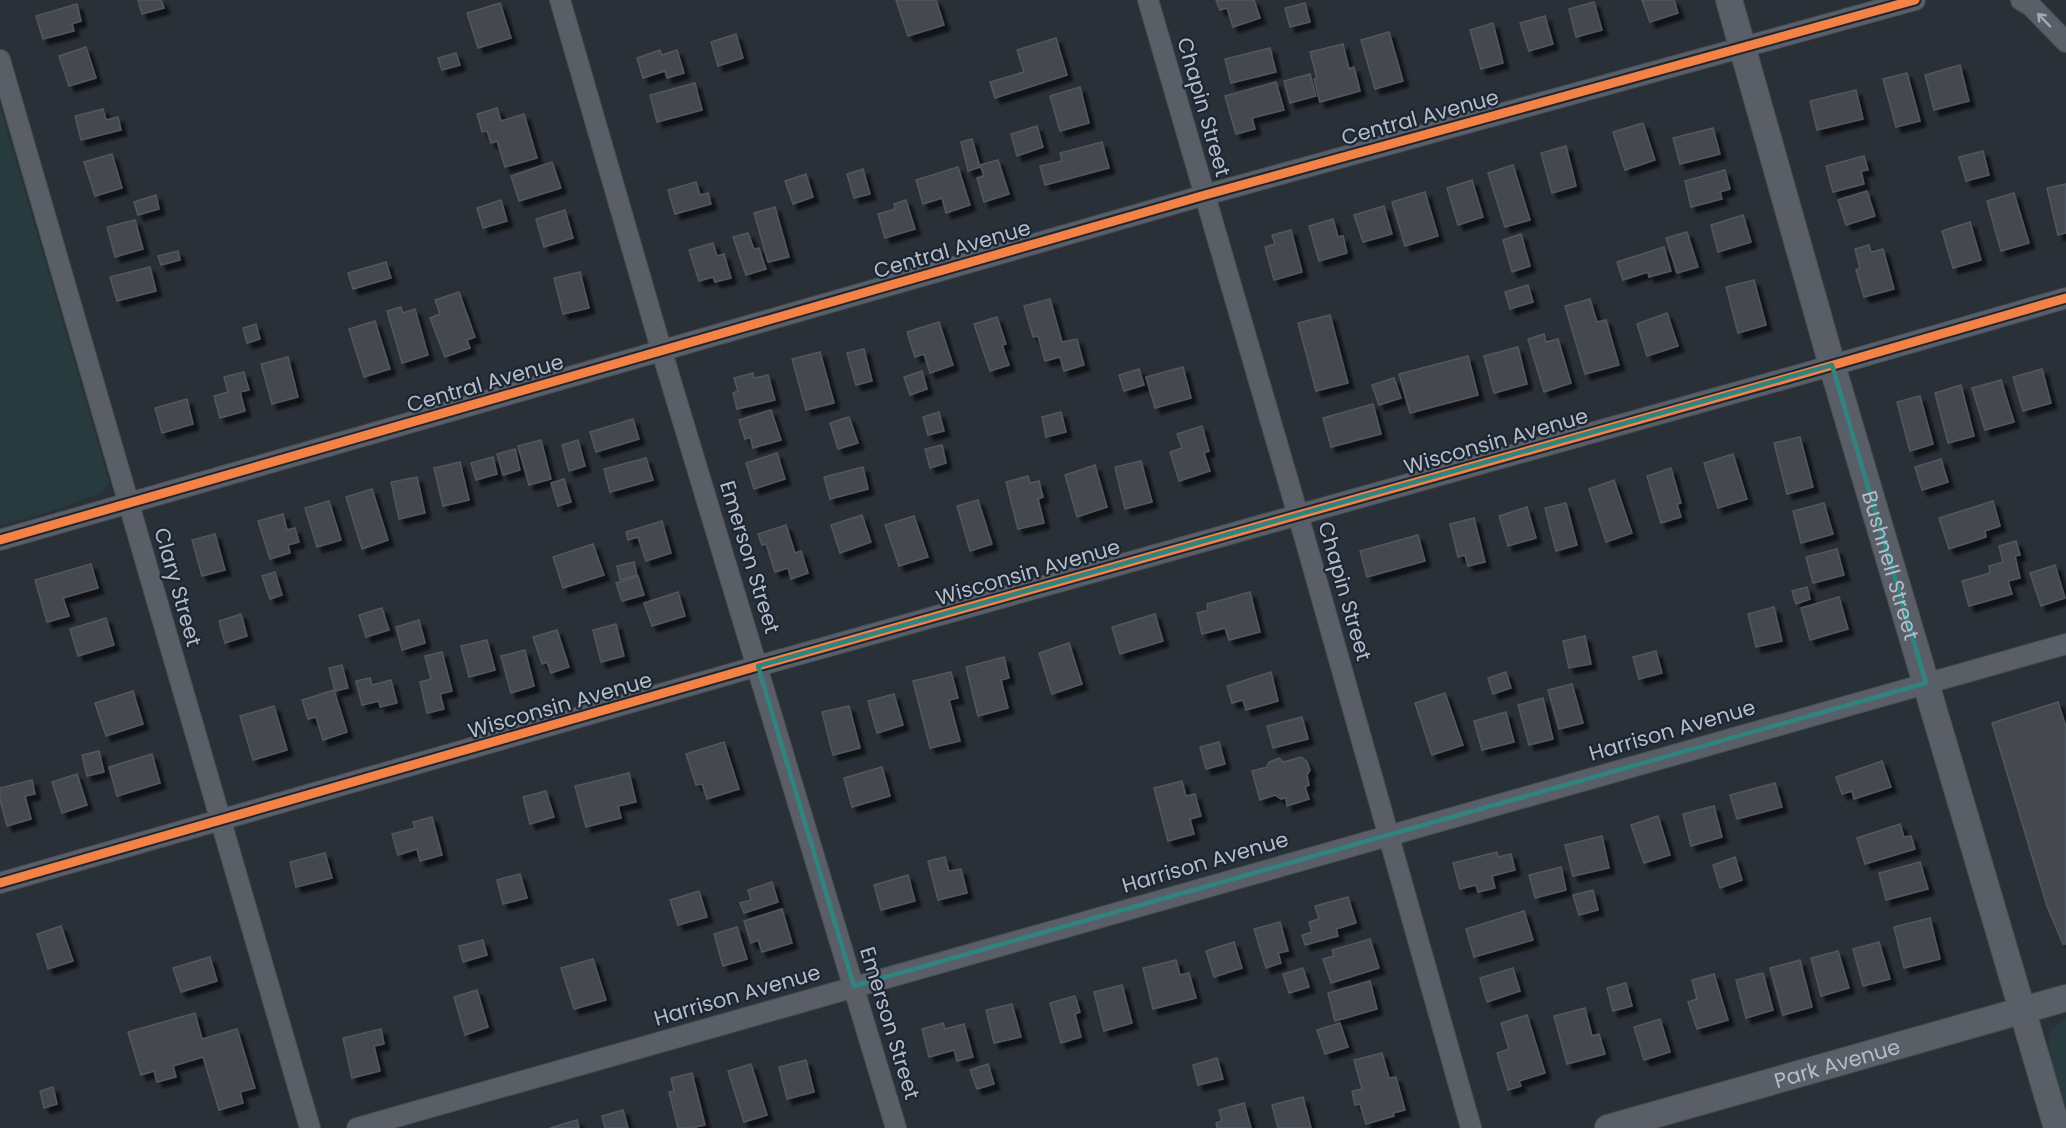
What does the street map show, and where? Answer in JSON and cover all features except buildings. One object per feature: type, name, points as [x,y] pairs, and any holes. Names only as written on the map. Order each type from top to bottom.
[{"type":"street","name":"Emerson Street","points":[[560,0],[662,352],[896,1128]]},
{"type":"street","name":"Chapin Street","points":[[1148,0],[1298,515],[1471,1128]]},
{"type":"street","name":"Bushnell Street","points":[[1729,0],[1832,365],[2057,1128]]},
{"type":"street","name":"Central Avenue","points":[[0,540],[1205,195],[1915,0]]},
{"type":"street","points":[[2021,0],[2031,6],[2066,42]]},
{"type":"street","name":"Clary Street","points":[[0,60],[310,1128]]},
{"type":"street","name":"Wisconsin Avenue","points":[[0,883],[758,666],[2066,298]]},
{"type":"street","name":"Harrison Avenue","points":[[357,1128],[2066,644]]},
{"type":"street","name":"Park Avenue","points":[[1608,1128],[2066,998]]},
{"type":"highlighted area","points":[[1832,365],[1926,683],[854,986],[758,666]]},
{"type":"green space","points":[[0,106],[109,481],[103,492],[49,512],[0,525]]},
{"type":"green space","points":[[2066,1019],[2066,1107],[2051,1058],[2049,1038],[2051,1031]]},
{"type":"cycle path","points":[[0,540],[1205,195],[1915,0]]},
{"type":"cycle path","points":[[0,883],[758,666],[2066,298]]}]
